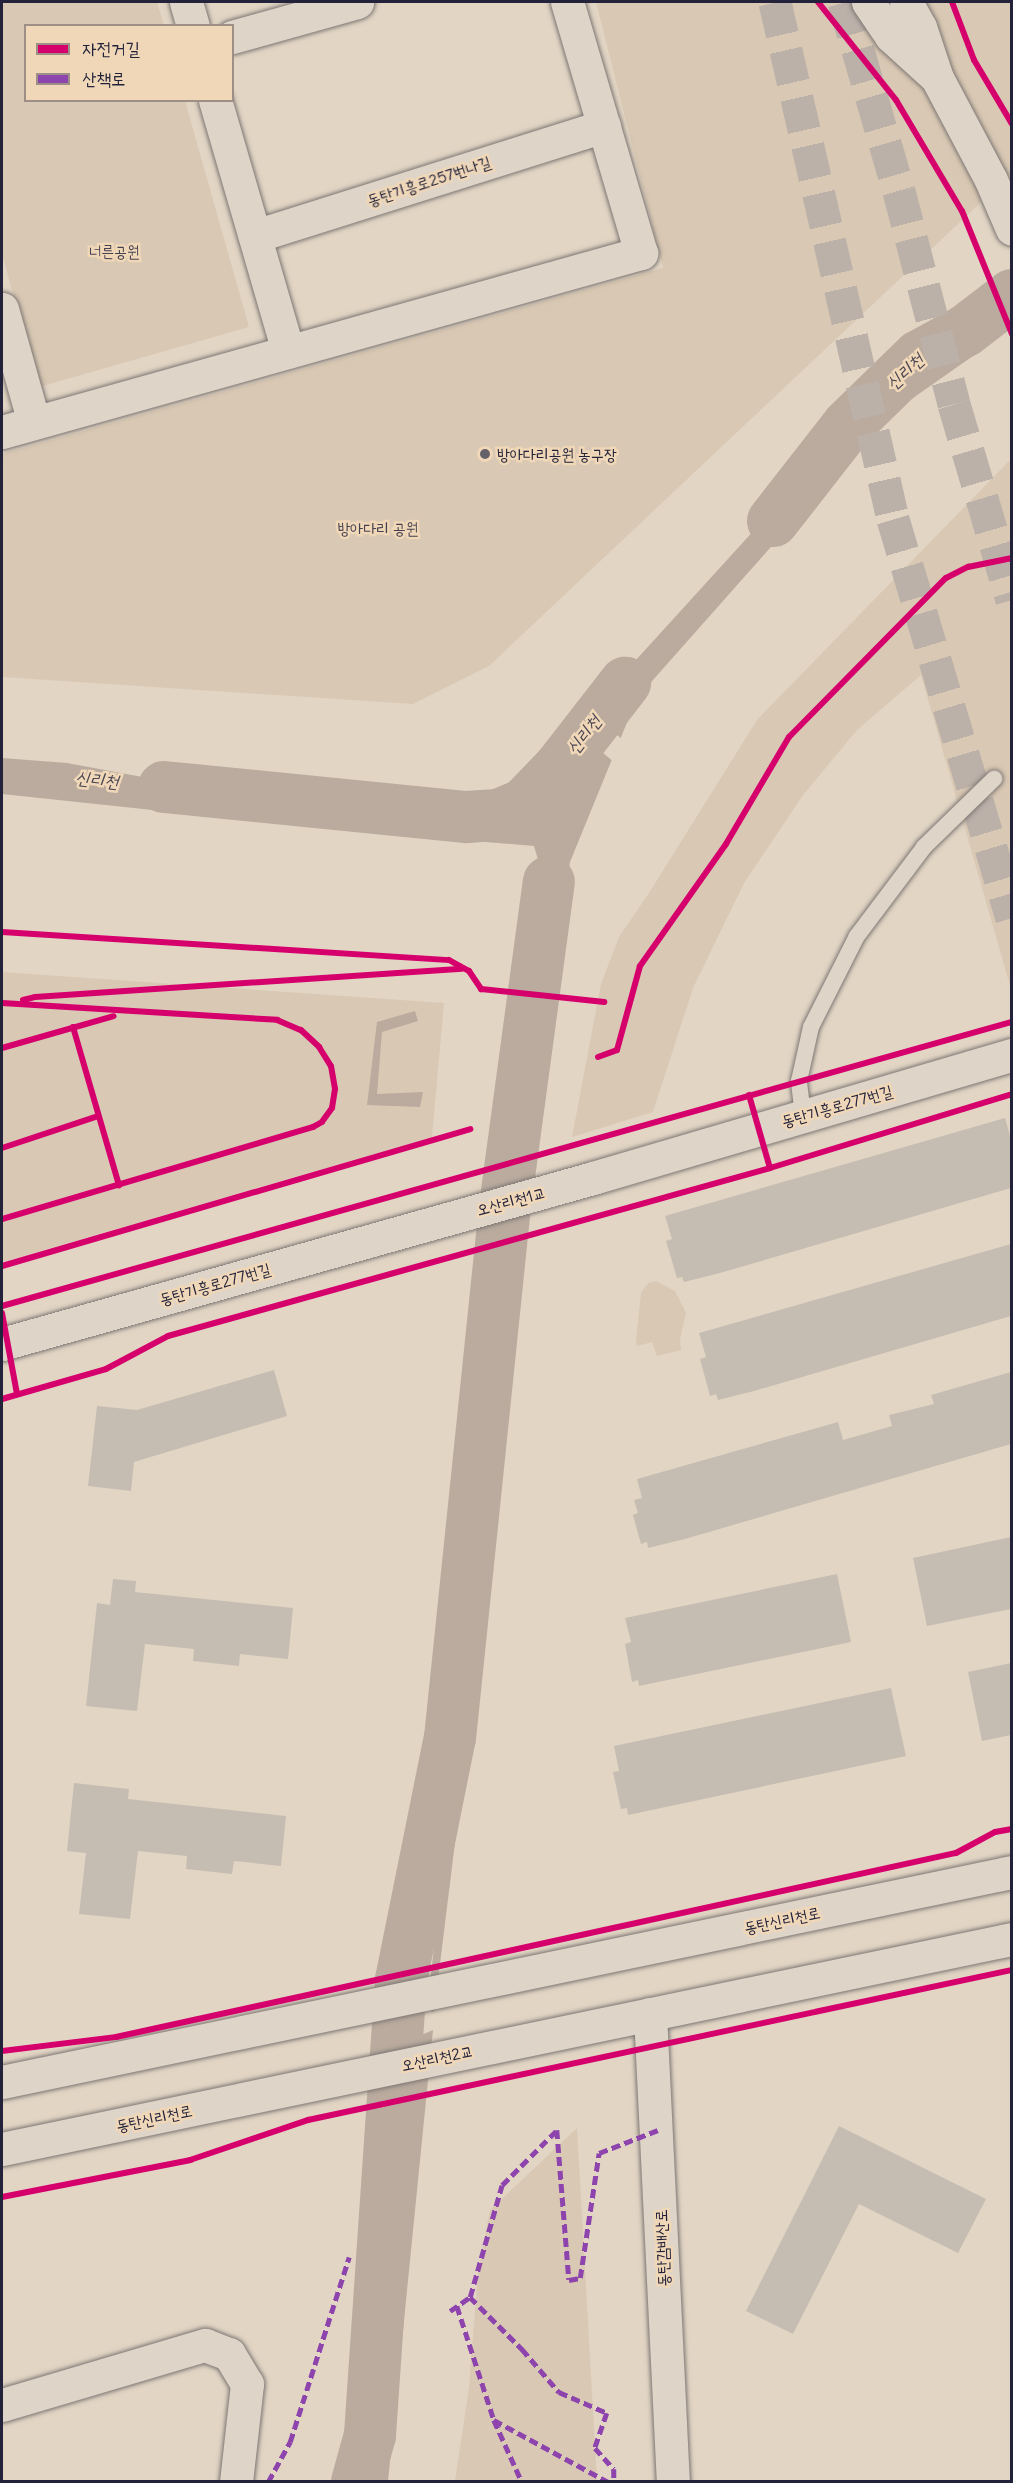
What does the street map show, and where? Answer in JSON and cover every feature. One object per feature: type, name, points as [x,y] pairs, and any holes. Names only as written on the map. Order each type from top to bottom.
[{"type":"street","points":[[186,2],[192,24]]},
{"type":"street","points":[[234,35],[357,2]]},
{"type":"street","points":[[2,432],[641,253],[567,2]]},
{"type":"street","points":[[868,2],[891,36],[937,78]]},
{"type":"street","points":[[906,2],[920,27],[937,78],[991,180],[1011,229]]},
{"type":"street","points":[[216,102],[288,352]]},
{"type":"street","name":"동탄기흥로257번나길","points":[[255,236],[604,126]]},
{"type":"street","points":[[2,309],[34,423]]},
{"type":"street","name":"동탄기흥로277번길","points":[[593,1178],[1011,1055]]},
{"type":"street","name":"오산리천1교","points":[[428,1224],[593,1178]]},
{"type":"street","name":"동탄기흥로277번길","points":[[2,1344],[428,1224]]},
{"type":"street","name":"동탄신리천로","points":[[2,2082],[1011,1872]]},
{"type":"street","points":[[650,2014],[1011,1939]]},
{"type":"street","name":"오산리천2교","points":[[307,2086],[650,2014]]},
{"type":"street","name":"동탄감배산로","points":[[650,2014],[673,2481]]},
{"type":"street","name":"동탄신리천로","points":[[2,2149],[307,2086]]},
{"type":"street","points":[[2,2405],[205,2345],[228,2354],[247,2384],[236,2481]]},
{"type":"lane","points":[[803,1115],[799,1081],[811,1027],[857,936],[924,847],[994,779]]},
{"type":"shaded area","name":"너른공원","points":[[2,2],[157,2],[164,24],[24,24],[24,102],[185,102],[249,327],[39,387],[2,254]]},
{"type":"shaded area","name":"방아다리 공원","points":[[596,2],[1011,2],[1011,174],[489,666],[413,704],[2,677],[2,454],[663,268]]},
{"type":"shaded area","points":[[1011,459],[1011,989],[921,675],[857,730],[803,795],[744,883],[693,988],[653,1112],[572,1137],[601,984],[619,937],[757,720]]},
{"type":"shaded area","points":[[2,972],[444,1003],[432,1137],[2,1262]]},
{"type":"shaded area","points":[[656,1281],[675,1291],[686,1313],[680,1339],[681,1350],[657,1356],[652,1342],[637,1346],[636,1341],[641,1293],[648,1283]]},
{"type":"shaded area","points":[[577,2128],[597,2481],[455,2481],[469,2388],[478,2273],[490,2210]]},
{"type":"water","points":[[1011,280],[1011,325],[970,358],[886,417],[637,698],[570,862],[528,1179],[522,1172],[521,1179],[545,883],[534,846],[351,831],[2,794],[2,758],[67,763],[234,794],[307,801],[353,813],[373,826],[537,824],[605,694],[757,527],[967,315]]},
{"type":"water","points":[[415,1011],[418,1021],[382,1032],[377,1094],[423,1092],[420,1107],[367,1105],[377,1022]]},
{"type":"water","points":[[528,1211],[434,2012],[427,2010],[515,1214]]},
{"type":"water","points":[[433,2030],[388,2481],[378,2482],[419,2036]]},
{"type":"pier","points":[[1012,277],[1012,329],[981,354],[966,312]]},
{"type":"pier","points":[[591,713],[623,740],[614,762],[580,734]]},
{"type":"pier","points":[[535,1151],[531,1180],[524,1179],[520,1182],[520,1156]]},
{"type":"pier","points":[[531,1211],[527,1248],[507,1253],[512,1212]]},
{"type":"building","points":[[1005,1118],[1011,1139],[1011,1188],[720,1273],[684,1282],[682,1277],[677,1278],[666,1241],[672,1239],[665,1216]]},
{"type":"building","points":[[1011,1244],[1011,1316],[754,1391],[718,1400],[716,1394],[710,1396],[700,1359],[706,1357],[699,1333]]},
{"type":"building","points":[[274,1370],[287,1416],[134,1462],[131,1491],[88,1486],[97,1406],[137,1410]]},
{"type":"building","points":[[1011,1372],[1011,1444],[685,1539],[648,1548],[647,1542],[641,1544],[633,1515],[638,1513],[634,1500],[642,1498],[637,1479],[838,1422],[843,1440],[892,1426],[889,1415],[934,1404],[931,1395]]},
{"type":"building","points":[[1011,1537],[1011,1609],[927,1626],[913,1558]]},
{"type":"building","points":[[837,1574],[851,1642],[639,1686],[638,1680],[632,1682],[625,1644],[631,1642],[625,1618]]},
{"type":"building","points":[[113,1579],[136,1581],[135,1592],[293,1608],[288,1659],[240,1654],[239,1666],[193,1661],[194,1649],[145,1644],[137,1711],[86,1706],[97,1603],[110,1605]]},
{"type":"building","points":[[1011,1663],[1011,1735],[982,1741],[968,1672]]},
{"type":"building","points":[[891,1688],[906,1756],[628,1815],[627,1808],[621,1809],[613,1772],[619,1771],[614,1746]]},
{"type":"building","points":[[74,1783],[129,1789],[128,1799],[286,1816],[281,1866],[234,1861],[232,1874],[186,1869],[187,1856],[138,1851],[130,1919],[79,1914],[86,1853],[67,1851]]},
{"type":"building","points":[[839,2126],[986,2199],[958,2253],[859,2204],[793,2334],[746,2311]]},
{"type":"waterway","name":"신리천","points":[[773,521],[848,425],[919,356],[965,331],[1012,295]]},
{"type":"waterway","name":"신리천","points":[[164,787],[467,817],[498,815],[523,805],[559,768],[625,683]]},
{"type":"waterway","points":[[357,2482],[370,2435],[401,1980],[450,1738],[505,1206],[549,882]]},
{"type":"tunnel","points":[[775,2],[893,519],[1012,918]]},
{"type":"tunnel","points":[[844,2],[899,191],[954,404],[1012,600]]},
{"type":"marked path","points":[[450,2311],[470,2297],[502,2185],[557,2130],[569,2280],[580,2278],[599,2153],[658,2130]]},
{"type":"marked path","points":[[268,2482],[290,2442],[349,2257]]},
{"type":"marked path","points":[[470,2297],[522,2349],[559,2392],[607,2413],[595,2448],[614,2469],[614,2482]]},
{"type":"marked path","points":[[457,2306],[494,2420],[608,2482]]},
{"type":"marked path","points":[[494,2420],[522,2482]]},
{"type":"cycle path","points":[[818,2],[896,100],[962,211],[1012,334]]},
{"type":"cycle path","points":[[952,2],[974,60],[1012,124]]},
{"type":"cycle path","points":[[598,1057],[617,1050],[640,966],[726,844],[789,737],[946,578],[968,567],[1012,558]]},
{"type":"cycle path","points":[[2,932],[449,960],[469,971],[481,989],[604,1002]]},
{"type":"cycle path","points":[[23,1000],[35,997],[462,969]]},
{"type":"cycle path","points":[[2,1003],[277,1020],[301,1030],[319,1047],[331,1066],[335,1089],[332,1108],[322,1122],[313,1127],[2,1219]]},
{"type":"cycle path","points":[[2,1048],[114,1016]]},
{"type":"cycle path","points":[[2,1306],[1012,1022]]},
{"type":"cycle path","points":[[73,1027],[119,1185]]},
{"type":"cycle path","points":[[2,1399],[106,1369],[168,1336],[770,1168],[1012,1094]]},
{"type":"cycle path","points":[[749,1095],[770,1168]]},
{"type":"cycle path","points":[[2,1148],[98,1116]]},
{"type":"cycle path","points":[[2,1266],[470,1129]]},
{"type":"cycle path","points":[[2,1313],[17,1394]]},
{"type":"cycle path","points":[[2,2051],[116,2037],[956,1853],[995,1832],[1012,1829]]},
{"type":"cycle path","points":[[2,2197],[190,2160],[308,2120],[1012,1970]]},
{"type":"place","name":"방아다리공원 농구장","points":[[485,454]]}]
